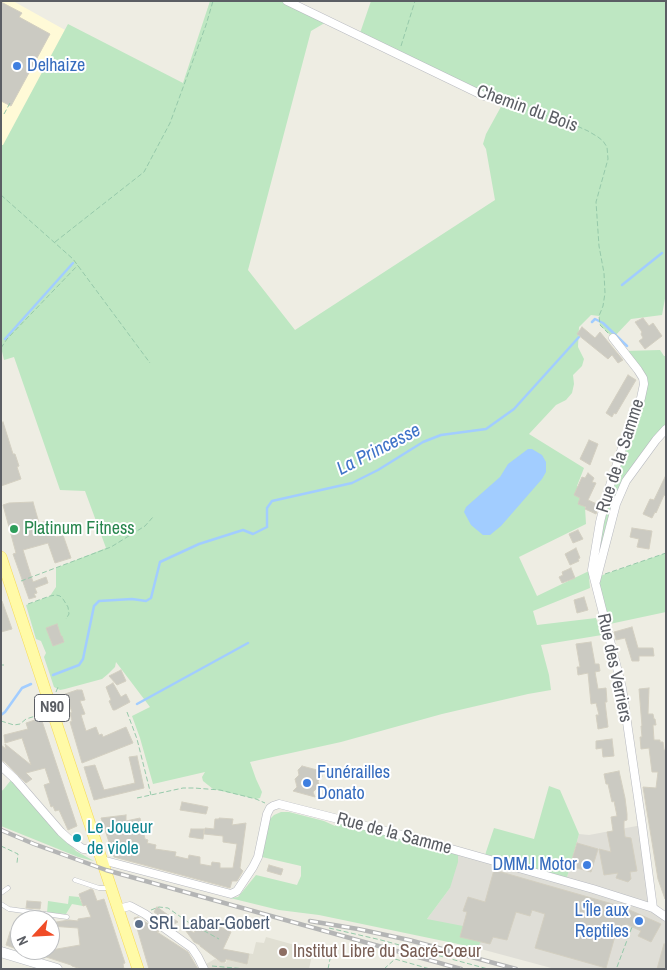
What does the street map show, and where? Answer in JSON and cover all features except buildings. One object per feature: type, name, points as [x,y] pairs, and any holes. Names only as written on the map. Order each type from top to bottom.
[{"type":"main road","name":"N90","points":[[1,556],[138,969]]},
{"type":"street","name":"Chemin du Bois","points":[[287,1],[484,96]]},
{"type":"street","name":"Rue de la Samme","points":[[596,580],[592,570],[608,489],[641,398],[644,384],[638,370],[613,338]]},
{"type":"street","name":"Rue des Verriers","points":[[653,908],[622,688],[596,580],[616,504],[626,481],[666,428]]},
{"type":"street","points":[[1,766],[70,840],[83,849],[98,847]]},
{"type":"street","name":"Rue de la Samme","points":[[273,806],[284,805],[409,836],[653,908]]},
{"type":"street","points":[[102,860],[231,894],[237,891],[258,857],[267,814],[273,806]]},
{"type":"street","points":[[118,909],[130,906],[145,914],[192,948],[204,969]]},
{"type":"street","points":[[653,908],[666,917]]},
{"type":"street","points":[[1,952],[57,969]]},
{"type":"lane","points":[[75,880],[99,888],[111,888]]},
{"type":"lane","points":[[1,893],[8,888]]},
{"type":"lane","points":[[1,904],[9,910],[67,916]]},
{"type":"path","points":[[55,242],[144,172],[170,123],[213,1]]},
{"type":"path","points":[[398,54],[415,1]]},
{"type":"path","name":"Chemin du Bois","points":[[484,96],[568,122],[598,137],[607,147],[608,159],[596,202],[605,293],[599,316],[600,325],[613,338]]},
{"type":"path","points":[[4,114],[10,103]]},
{"type":"path","points":[[1,195],[55,242],[78,265],[150,362]]},
{"type":"path","points":[[1,348],[7,339],[78,265]]},
{"type":"path","points":[[11,585],[111,547],[145,526],[153,517]]},
{"type":"path","points":[[596,580],[666,553]]},
{"type":"path","points":[[18,608],[56,595],[63,599],[68,607],[69,614],[66,619]]},
{"type":"path","points":[[1,721],[12,725],[20,724],[26,719],[52,711]]},
{"type":"path","points":[[127,712],[137,739],[151,795]]},
{"type":"path","points":[[137,798],[183,788],[207,789],[240,795],[273,806]]},
{"type":"path","points":[[1,846],[18,854],[17,863]]},
{"type":"path","points":[[145,914],[158,907],[168,908],[188,922],[219,939]]},
{"type":"path","points":[[617,967],[632,927]]},
{"type":"path","points":[[329,928],[488,969]]},
{"type":"path","points":[[328,969],[331,954]]},
{"type":"path","points":[[384,969],[395,959],[430,969]]},
{"type":"path","points":[[204,969],[212,965],[246,969]]},
{"type":"shaded area","points":[[1,1],[13,1],[65,30],[3,146],[1,145]]},
{"type":"shaded area","points":[[642,825],[653,908],[666,917],[666,969],[555,969],[477,948],[481,941],[427,919],[450,888],[452,849],[566,881],[579,834],[589,835]]},
{"type":"shaded area","name":"Institut Libre du Sacré-Cœur","points":[[266,937],[313,950],[309,969],[209,969],[206,964],[215,959],[226,963],[229,950],[253,954],[256,942],[264,943]]},
{"type":"green space","points":[[210,1],[287,1],[328,21],[311,31],[248,270],[295,330],[495,200],[486,149],[483,144],[486,134],[503,103],[484,96],[359,36],[371,1],[666,1],[666,293],[662,315],[631,319],[613,338],[600,325],[599,316],[591,315],[579,327],[578,347],[584,359],[582,366],[573,375],[572,393],[566,400],[556,405],[529,434],[584,468],[577,486],[584,491],[586,524],[519,557],[537,596],[589,571],[590,588],[533,611],[537,625],[596,618],[602,635],[541,645],[551,690],[442,714],[341,742],[250,762],[262,792],[260,798],[256,799],[213,789],[203,781],[202,777],[205,772],[153,784],[132,716],[150,707],[116,662],[115,667],[102,679],[60,690],[54,687],[44,657],[46,653],[41,641],[36,639],[26,605],[50,596],[56,587],[56,568],[106,548],[85,491],[60,490],[14,357],[4,360],[1,347],[1,145],[3,145],[68,24],[183,83]]},
{"type":"green space","points":[[660,350],[666,356],[666,429],[626,481],[599,570],[594,549],[644,384],[624,351]]},
{"type":"green space","points":[[666,553],[666,612],[605,625],[597,577]]},
{"type":"green space","points":[[11,780],[76,851],[94,861],[78,857],[1,826],[1,791]]},
{"type":"green space","points":[[549,786],[560,790],[579,834],[566,881],[484,858],[494,828],[534,839]]},
{"type":"green space","points":[[281,812],[289,812],[324,821],[335,826],[340,819],[452,849],[458,855],[458,862],[450,888],[427,919],[463,926],[482,940],[477,948],[319,915],[279,910],[230,898],[238,897],[256,875],[297,885],[301,876],[301,866],[262,857],[270,819]]},
{"type":"green space","points":[[69,896],[79,897],[83,906],[72,904],[66,914],[60,914],[60,910],[47,910],[48,901],[68,904]]},
{"type":"water","points":[[528,449],[532,449],[542,455],[546,462],[546,472],[501,526],[490,535],[483,535],[471,525],[464,512],[466,507],[500,477],[508,464]]},
{"type":"waterway","points":[[622,285],[662,253]]},
{"type":"waterway","points":[[5,339],[73,263]]},
{"type":"waterway","points":[[592,322],[595,319],[603,323],[627,346]]},
{"type":"waterway","name":"La Princesse","points":[[53,675],[79,665],[83,659],[94,606],[99,601],[132,599],[146,601],[151,598],[160,562],[199,544],[243,530],[253,534],[267,527],[267,508],[272,501],[352,483],[378,470],[423,442],[441,435],[486,429],[514,409],[579,337]]},
{"type":"waterway","points":[[137,704],[248,643]]},
{"type":"waterway","name":"La Princesse","points":[[1,715],[22,688],[31,684]]},
{"type":"railway","points":[[1,830],[106,870],[461,969]]},
{"type":"railway","points":[[310,921],[409,940],[516,969]]},
{"type":"place","name":"Delhaize","points":[[17,66]]},
{"type":"place","name":"Platinum Fitness","points":[[14,529]]},
{"type":"place","name":"Funérailles Donato","points":[[307,783]]},
{"type":"place","name":"Le Joueur de viole","points":[[77,838]]},
{"type":"place","name":"DMMJ Motor","points":[[587,865]]},
{"type":"place","name":"L'Île aux Reptiles","points":[[639,921]]},
{"type":"place","name":"SRL Labar-Gobert","points":[[139,924]]},
{"type":"place","name":"Institut Libre du Sacré-Cœur","points":[[283,952]]}]
